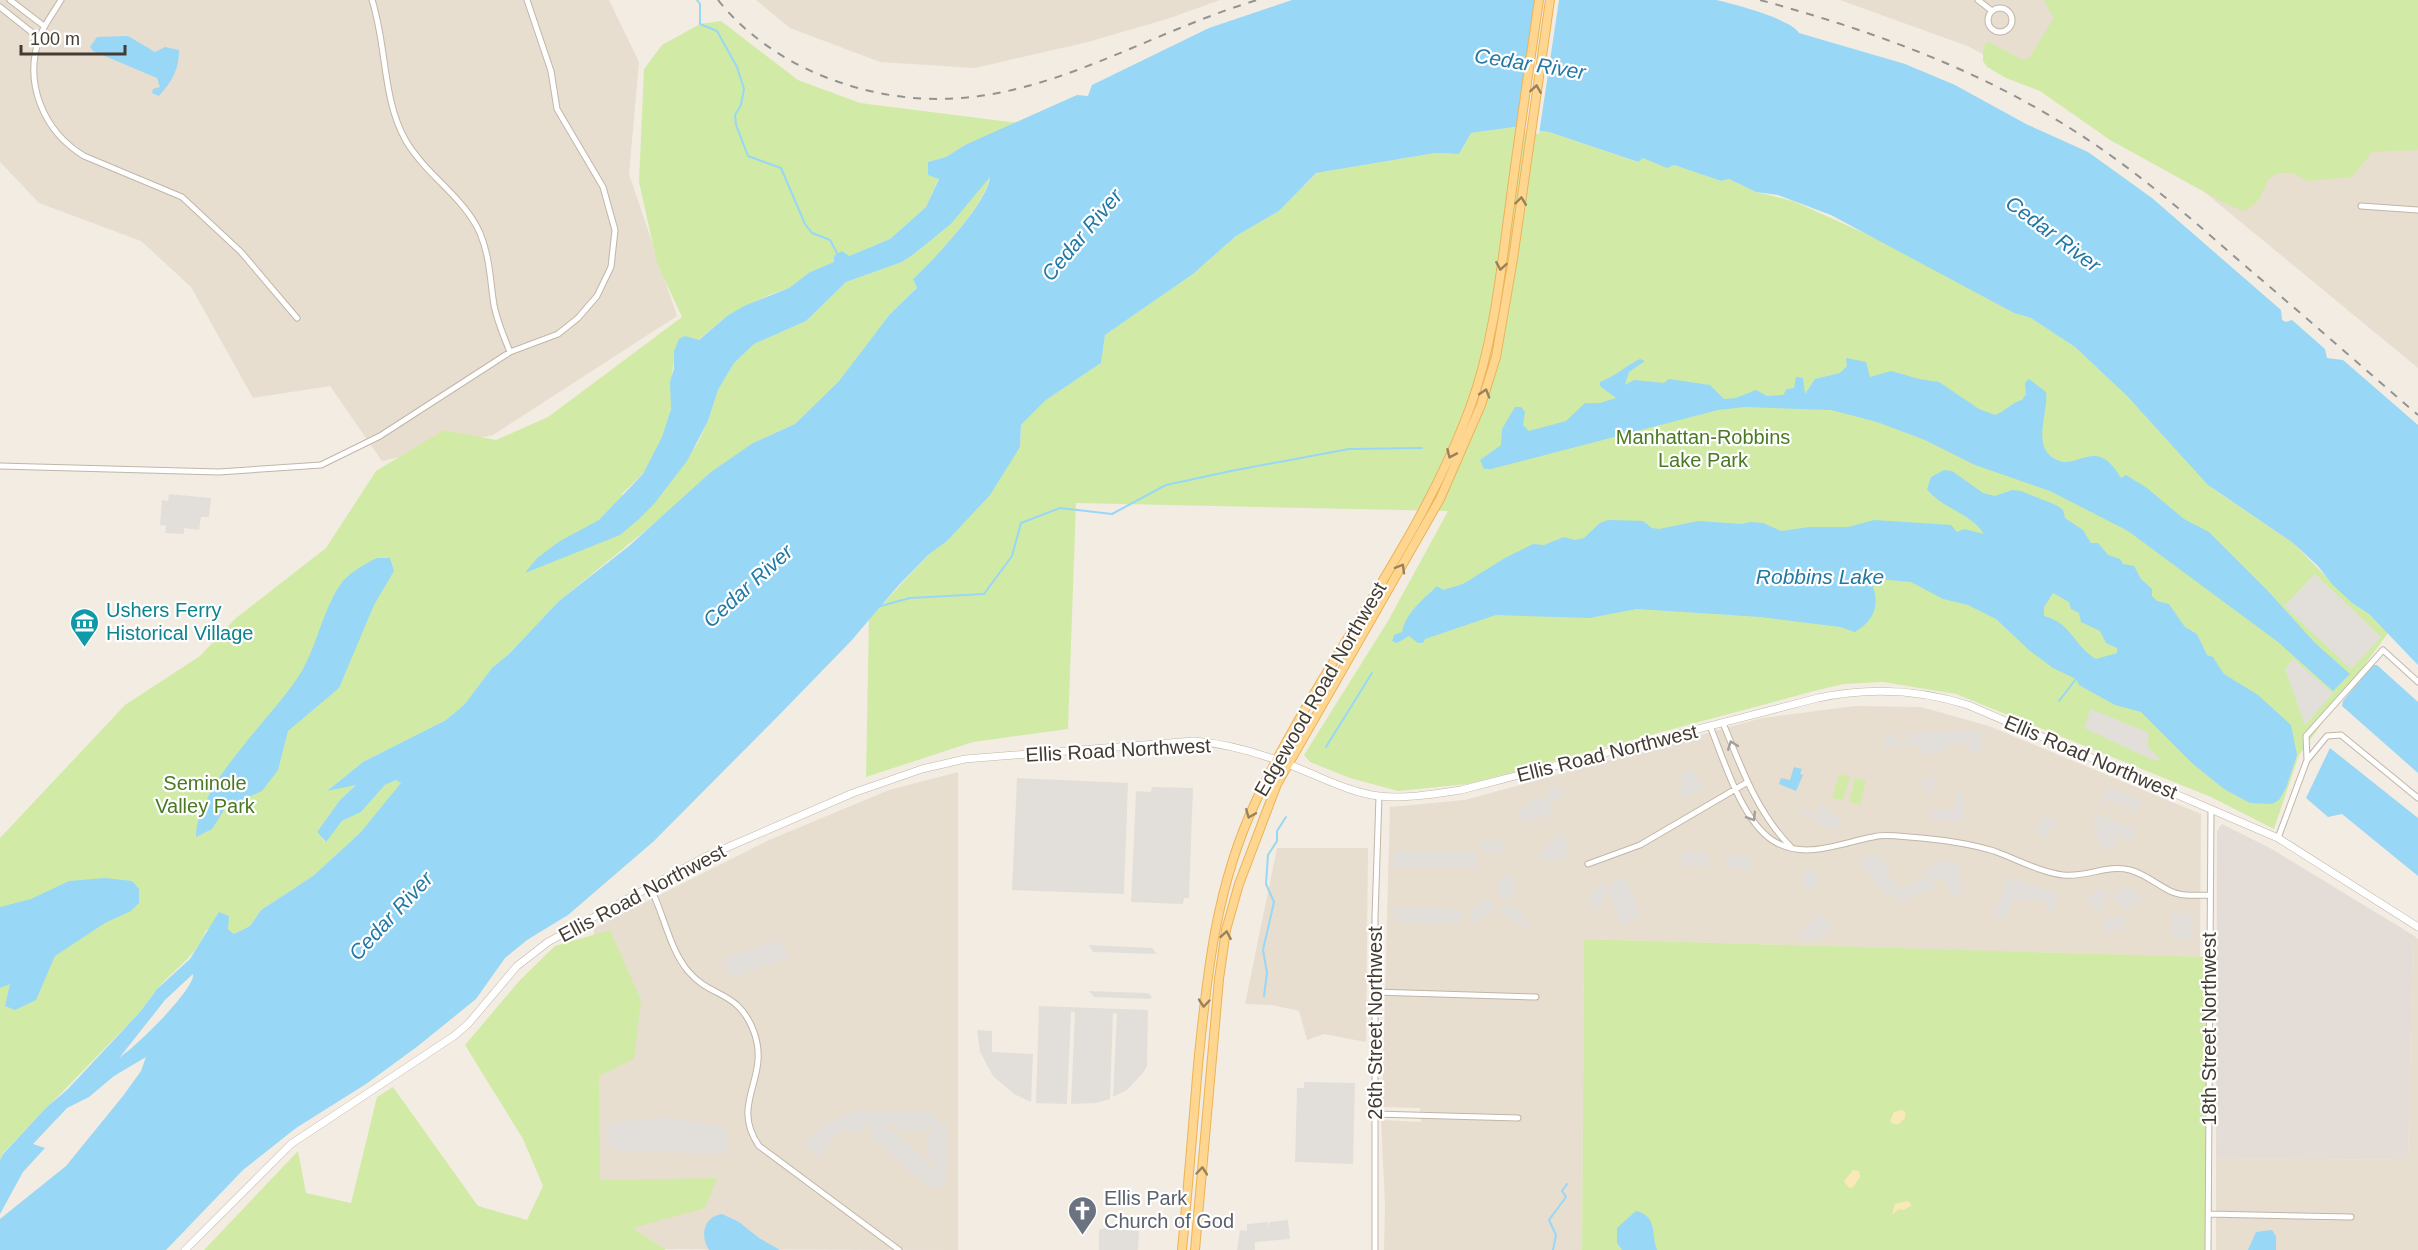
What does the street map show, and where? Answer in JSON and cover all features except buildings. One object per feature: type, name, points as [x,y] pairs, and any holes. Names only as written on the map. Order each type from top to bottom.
[{"type":"main road","name":"Edgewood Road Northwest","points":[[1182,1250],[1206,978],[1215,926],[1238,843],[1276,762],[1432,496],[1472,403],[1486,355],[1503,258],[1539,0]]},
{"type":"main road","name":"Edgewood Road Northwest","points":[[1195,1250],[1219,979],[1226,930],[1247,856],[1288,765],[1440,499],[1481,405],[1498,346],[1513,259],[1550,0]]},
{"type":"street","points":[[10,0],[44,26]]},
{"type":"street","points":[[61,0],[44,26],[36,52],[35,87],[46,118],[56,134],[69,147],[84,156],[183,197],[241,252],[297,318]]},
{"type":"street","points":[[372,0],[377,16],[393,111],[406,140],[426,170],[464,206],[480,232],[490,261],[494,306],[510,352]]},
{"type":"street","points":[[0,466],[219,472],[321,465],[380,436],[510,352],[558,334],[578,318],[597,296],[611,267],[615,230],[603,187],[556,109],[551,71],[527,0]]},
{"type":"street","points":[[1978,0],[1992,11]]},
{"type":"street","points":[[0,7],[39,38]]},
{"type":"street","points":[[1999,8],[2006,9],[2012,15],[2010,26],[2000,32],[1993,29],[1989,22],[1992,11],[1999,8]]},
{"type":"street","points":[[2361,206],[2418,210]]},
{"type":"street","points":[[2307,760],[2306,736],[2383,650],[2418,682]]},
{"type":"street","name":"Ellis Road Northwest","points":[[185,1250],[291,1144],[461,1030],[517,966],[531,954],[705,857],[843,797],[892,778],[949,762],[1194,741],[1245,748],[1276,762],[1379,796],[1421,795],[1461,790],[1848,692],[1880,690],[1942,696],[1968,705],[2278,838],[2418,927]]},
{"type":"street","points":[[1724,723],[1746,783],[1774,828],[1793,848]]},
{"type":"street","points":[[1710,726],[1736,789],[1763,832],[1774,841],[1793,848],[1823,849],[1882,836],[1932,838],[1993,851],[2059,875],[2074,876],[2105,869],[2127,869],[2176,893],[2210,895]]},
{"type":"street","points":[[2278,838],[2307,760],[2327,736],[2341,735],[2418,798]]},
{"type":"street","points":[[1588,864],[1640,845],[1746,783]]},
{"type":"street","name":"26th Street Northwest","points":[[1375,1250],[1379,796]]},
{"type":"street","name":"18th Street Northwest","points":[[2208,1250],[2211,808]]},
{"type":"street","points":[[650,888],[661,909],[679,959],[690,974],[741,1007],[750,1020],[759,1050],[760,1065],[746,1113],[752,1136],[759,1146],[899,1250]]},
{"type":"street","points":[[1376,992],[1536,997]]},
{"type":"street","points":[[1375,1114],[1518,1118]]},
{"type":"street","points":[[2208,1214],[2351,1217]]},
{"type":"shaded area","points":[[0,0],[609,0],[639,62],[629,174],[677,316],[493,435],[382,461],[330,386],[253,398],[191,287],[141,241],[39,203],[0,162]]},
{"type":"shaded area","points":[[756,0],[1220,0],[1170,18],[1088,42],[975,68],[880,62],[790,28]]},
{"type":"shaded area","points":[[1840,0],[2418,0],[2418,368],[2180,172],[2055,94],[1970,47]]},
{"type":"shaded area","points":[[169,494],[211,498],[209,517],[201,517],[199,530],[184,528],[184,534],[165,533],[166,526],[160,525],[162,500],[168,501]]},
{"type":"shaded area","points":[[2315,574],[2381,637],[2351,669],[2284,606]]},
{"type":"shaded area","points":[[2293,659],[2333,693],[2305,725],[2285,669]]},
{"type":"shaded area","points":[[1854,706],[1921,707],[1989,726],[2201,814],[2200,957],[1584,939],[1582,1250],[1384,1250],[1385,1204],[1381,1120],[1421,1122],[1420,1108],[1382,1107],[1390,807],[1465,800],[1762,718]]},
{"type":"shaded area","points":[[2091,709],[2149,733],[2147,746],[2161,760],[2153,760],[2084,728]]},
{"type":"shaded area","points":[[1981,730],[1982,751],[1970,751],[1970,744],[1947,745],[1946,752],[1920,753],[1920,746],[1885,747],[1884,734],[1897,734],[1898,741],[1907,741],[1907,733]]},
{"type":"shaded area","points":[[1691,769],[1703,787],[1684,799],[1677,788],[1684,784],[1679,776]]},
{"type":"shaded area","points":[[958,772],[958,1250],[590,1249],[594,928],[769,840],[889,790]]},
{"type":"shaded area","points":[[1926,777],[1932,777],[1936,784],[1932,791],[1926,791],[1922,787],[1922,781]]},
{"type":"shaded area","points":[[1017,778],[1128,783],[1124,894],[1012,890]]},
{"type":"shaded area","points":[[1553,786],[1564,792],[1558,802],[1553,799],[1549,804],[1553,808],[1549,814],[1542,819],[1540,816],[1524,824],[1517,812],[1538,796],[1544,800]]},
{"type":"shaded area","points":[[2107,786],[2142,800],[2137,812],[2107,799],[2104,806],[2100,804]]},
{"type":"shaded area","points":[[1152,787],[1193,788],[1189,898],[1184,898],[1183,904],[1131,902],[1136,791],[1151,792]]},
{"type":"shaded area","points":[[1956,793],[1964,793],[1964,821],[1931,820],[1932,809],[1956,810]]},
{"type":"shaded area","points":[[1820,804],[1829,806],[1828,813],[1840,817],[1837,830],[1817,825],[1818,819],[1799,814],[1800,810],[1818,814]]},
{"type":"shaded area","points":[[2097,814],[2136,830],[2132,842],[2117,836],[2112,851],[2099,847],[2102,839],[2094,835],[2098,827],[2092,825]]},
{"type":"shaded area","points":[[2042,817],[2056,821],[2047,837],[2036,834]]},
{"type":"shaded area","points":[[2222,824],[2270,848],[2413,935],[2408,1160],[2216,1158],[2217,831]]},
{"type":"shaded area","points":[[1562,833],[1570,851],[1559,861],[1539,857],[1550,842]]},
{"type":"shaded area","points":[[1501,840],[1501,853],[1482,852],[1481,841]]},
{"type":"shaded area","points":[[1277,848],[1368,848],[1366,1042],[1324,1034],[1307,1040],[1299,1011],[1272,1005],[1245,1004]]},
{"type":"shaded area","points":[[1393,852],[1475,852],[1478,854],[1478,868],[1393,868]]},
{"type":"shaded area","points":[[1682,852],[1709,854],[1708,867],[1681,865]]},
{"type":"shaded area","points":[[1870,852],[1873,856],[1877,853],[1890,867],[1885,872],[1901,890],[1927,878],[1924,870],[1949,859],[1951,864],[1956,862],[1962,874],[1957,877],[1964,892],[1953,898],[1942,876],[1933,880],[1936,887],[1901,901],[1893,894],[1890,897],[1858,863]]},
{"type":"shaded area","points":[[1726,855],[1751,856],[1750,869],[1725,868]]},
{"type":"shaded area","points":[[1803,869],[1817,869],[1817,889],[1803,889]]},
{"type":"shaded area","points":[[1501,875],[1515,877],[1512,900],[1496,896]]},
{"type":"shaded area","points":[[2008,876],[2059,894],[2052,914],[2047,912],[2049,905],[2030,898],[2027,902],[2014,898],[2005,920],[1994,916]]},
{"type":"shaded area","points":[[1626,877],[1640,916],[1621,925],[1608,888],[1613,886],[1612,882]]},
{"type":"shaded area","points":[[1605,884],[1608,895],[1601,898],[1603,905],[1592,908],[1588,895],[1594,893],[1593,888]]},
{"type":"shaded area","points":[[2124,887],[2130,891],[2134,888],[2141,899],[2125,910],[2113,895]]},
{"type":"shaded area","points":[[2104,888],[2109,895],[2102,899],[2106,905],[2096,911],[2086,896]]},
{"type":"shaded area","points":[[1486,898],[1496,907],[1474,923],[1470,911]]},
{"type":"shaded area","points":[[1504,904],[1524,913],[1522,918],[1530,922],[1527,928],[1499,914]]},
{"type":"shaded area","points":[[1394,907],[1458,909],[1461,910],[1461,924],[1394,922]]},
{"type":"shaded area","points":[[2172,911],[2193,916],[2192,939],[2171,938]]},
{"type":"shaded area","points":[[1821,913],[1833,926],[1813,943],[1810,939],[1806,942],[1798,933]]},
{"type":"shaded area","points":[[2125,916],[2124,929],[2103,931],[2105,918]]},
{"type":"shaded area","points":[[2413,935],[2418,939],[2418,1250],[2216,1250],[2216,1158],[2408,1160]]},
{"type":"shaded area","points":[[776,940],[778,945],[783,944],[788,958],[733,978],[728,973],[723,959]]},
{"type":"shaded area","points":[[1089,945],[1152,948],[1157,954],[1093,952]]},
{"type":"shaded area","points":[[1089,991],[1148,993],[1152,997],[1149,999],[1094,997]]},
{"type":"shaded area","points":[[1039,1006],[1148,1010],[1147,1066],[1143,1073],[1127,1090],[1113,1097],[1117,1014],[1113,1013],[1110,1099],[1096,1103],[1071,1104],[1075,1012],[1071,1012],[1067,1104],[1036,1103]]},
{"type":"shaded area","points":[[977,1030],[992,1031],[992,1052],[1033,1054],[1031,1102],[1014,1094],[993,1076],[980,1052]]},
{"type":"shaded area","points":[[1304,1082],[1355,1083],[1353,1164],[1295,1162],[1297,1088],[1304,1088]]},
{"type":"shaded area","points":[[858,1110],[936,1113],[936,1119],[941,1123],[947,1123],[947,1172],[941,1174],[947,1180],[937,1190],[918,1179],[872,1137],[874,1128],[867,1124],[864,1124],[865,1129],[848,1134],[846,1129],[829,1138],[832,1143],[818,1157],[803,1144],[824,1124]],"holes":[[[897,1125],[897,1131],[925,1132],[926,1126],[932,1128],[933,1134],[928,1134],[928,1157],[934,1158],[932,1168],[926,1168],[929,1163],[893,1130],[888,1133],[886,1127]]]},
{"type":"shaded area","points":[[664,1117],[726,1127],[727,1153],[622,1152],[608,1145],[606,1133],[611,1123]]},
{"type":"shaded area","points":[[1288,1220],[1290,1239],[1255,1242],[1255,1250],[1237,1250],[1240,1230],[1247,1231],[1247,1224],[1268,1222],[1269,1227],[1270,1222]]},
{"type":"shaded area","points":[[1105,1228],[1139,1231],[1138,1250],[1099,1250],[1099,1230]]},
{"type":"green space","points":[[2044,0],[2418,0],[2418,150],[2372,152],[2352,177],[2308,181],[2293,173],[2278,173],[2268,180],[2259,200],[2245,211],[2228,205],[2110,140],[2040,91],[2006,78],[1987,67],[1983,61],[1983,50],[1987,41],[2023,60],[2029,58],[2052,21],[2053,17]]},
{"type":"green space","name":"Seminole Valley Park","points":[[721,21],[798,80],[860,103],[1018,123],[965,145],[946,157],[928,162],[939,178],[926,207],[890,239],[810,272],[789,288],[769,295],[727,316],[698,340],[685,337],[679,346],[674,362],[671,407],[660,443],[647,469],[621,495],[659,496],[697,444],[708,421],[718,390],[734,363],[754,344],[806,321],[846,282],[902,262],[914,254],[951,224],[990,175],[980,201],[959,230],[913,279],[917,288],[890,314],[839,381],[795,424],[753,443],[559,601],[509,654],[492,668],[464,705],[446,720],[363,762],[328,790],[357,784],[340,800],[317,832],[325,842],[342,821],[361,812],[385,785],[396,780],[402,783],[360,833],[313,876],[261,910],[250,926],[234,934],[228,929],[206,930],[197,948],[157,989],[140,1012],[3,1153],[0,1160],[0,838],[125,705],[200,656],[236,618],[326,548],[376,471],[444,430],[496,440],[548,417],[682,317],[657,263],[639,182],[644,69],[662,45],[700,24]]},
{"type":"green space","name":"Manhattan-Robbins Lake Park","points":[[1514,127],[1549,132],[1637,162],[1643,158],[1674,165],[1721,181],[1729,179],[1756,192],[1793,201],[1893,246],[2014,313],[2031,318],[2075,347],[2127,396],[2212,488],[2293,543],[2352,603],[2369,614],[2388,633],[2299,755],[2274,829],[2211,797],[1956,694],[1883,682],[1844,684],[1814,691],[1468,784],[1398,791],[1350,778],[1310,762],[1304,755],[1388,621],[1448,511],[1076,503],[1068,729],[973,742],[866,777],[869,619],[928,555],[947,541],[1020,448],[1021,425],[1046,400],[1101,363],[1105,335],[1193,274],[1236,236],[1279,211],[1316,173],[1435,153],[1459,154],[1471,133]]},
{"type":"green space","points":[[1839,774],[1850,777],[1843,800],[1832,798]]},
{"type":"green space","points":[[1855,778],[1866,781],[1860,805],[1849,802]]},
{"type":"green space","points":[[610,930],[641,1000],[634,1059],[599,1076],[600,1180],[717,1178],[705,1208],[633,1228],[666,1250],[204,1250],[298,1151],[306,1193],[351,1203],[377,1097],[393,1087],[478,1206],[527,1220],[543,1186],[523,1139],[465,1045],[520,980],[555,946]]},
{"type":"green space","points":[[1584,939],[2210,957],[2208,1250],[1582,1250]]},
{"type":"sand","points":[[1902,1110],[1905,1112],[1905,1118],[1899,1124],[1893,1124],[1890,1121],[1894,1112]]},
{"type":"sand","points":[[1853,1170],[1859,1171],[1860,1177],[1853,1187],[1849,1188],[1844,1181]]},
{"type":"sand","points":[[1908,1201],[1912,1205],[1904,1210],[1899,1209],[1892,1215],[1895,1204]]},
{"type":"water","name":"Cedar River","points":[[1292,0],[1716,0],[1774,17],[1799,33],[1905,64],[1955,85],[2026,124],[2088,152],[2152,198],[2281,310],[2282,320],[2286,322],[2292,320],[2325,349],[2327,358],[2343,360],[2418,425],[2418,665],[2369,614],[2352,603],[2293,543],[2208,485],[2127,396],[2075,347],[2031,318],[2014,313],[1831,215],[1778,195],[1756,192],[1729,179],[1721,181],[1674,165],[1667,168],[1643,158],[1638,162],[1549,132],[1514,127],[1471,133],[1459,154],[1435,153],[1316,173],[1279,211],[1236,236],[1193,274],[1105,335],[1101,363],[1046,400],[1021,425],[1020,447],[990,495],[947,541],[928,555],[851,641],[654,841],[568,915],[527,940],[505,958],[476,999],[418,1046],[366,1084],[296,1128],[243,1170],[166,1250],[0,1250],[0,1219],[66,1166],[123,1096],[141,1071],[146,1057],[114,1076],[89,1097],[67,1108],[33,1144],[45,1148],[23,1172],[0,1214],[0,1160],[3,1154],[140,1012],[157,989],[190,959],[219,912],[229,916],[228,929],[234,934],[250,926],[261,910],[313,876],[360,833],[401,783],[396,780],[385,785],[361,812],[342,821],[326,842],[317,832],[340,800],[356,785],[327,791],[363,762],[446,720],[464,705],[492,668],[509,654],[559,601],[629,546],[711,472],[753,443],[795,424],[839,381],[890,314],[917,288],[913,279],[970,216],[980,202],[990,177],[951,224],[914,254],[902,262],[846,282],[806,321],[754,344],[734,363],[718,390],[708,421],[687,461],[654,504],[639,519],[620,535],[525,573],[537,558],[560,541],[599,520],[643,474],[662,437],[671,409],[670,382],[674,369],[674,351],[679,339],[685,336],[699,340],[727,316],[744,306],[789,288],[810,272],[834,262],[834,256],[842,251],[849,256],[890,239],[926,207],[939,179],[928,175],[928,162],[946,157],[965,145],[1077,95],[1088,96],[1092,85],[1209,28]],"holes":[[[193,974],[191,981],[164,1017],[120,1057],[165,1000]]]},
{"type":"water","points":[[128,36],[155,52],[165,47],[179,50],[174,75],[159,96],[152,93],[153,89],[160,87],[157,78],[93,51],[90,47],[97,37]]},
{"type":"water","points":[[1846,358],[1866,362],[1870,377],[1891,371],[1939,382],[1979,409],[1995,415],[2022,400],[2026,394],[2025,383],[2029,379],[2046,392],[2042,439],[2049,454],[2065,462],[2096,456],[2104,458],[2121,478],[2126,475],[2147,488],[2184,519],[2209,532],[2268,591],[2315,643],[2350,674],[2333,691],[2278,642],[2128,531],[2050,491],[1975,465],[1925,440],[1877,422],[1831,410],[1745,407],[1718,410],[1491,469],[1484,469],[1480,460],[1501,445],[1502,429],[1515,407],[1521,407],[1525,412],[1523,425],[1529,431],[1566,421],[1585,403],[1600,403],[1616,398],[1600,386],[1600,382],[1640,359],[1645,361],[1629,372],[1625,385],[1634,380],[1664,383],[1669,379],[1710,385],[1724,399],[1736,398],[1756,390],[1767,396],[1783,395],[1787,389],[1794,388],[1796,377],[1803,378],[1805,394],[1815,379],[1840,373],[1847,366]]},
{"type":"water","name":"Robbins Lake","points":[[1944,470],[1952,471],[1983,493],[1995,496],[2012,490],[2021,491],[2056,505],[2063,510],[2065,518],[2083,530],[2091,543],[2098,543],[2108,555],[2120,559],[2123,564],[2134,566],[2141,579],[2152,589],[2152,596],[2157,601],[2169,604],[2185,627],[2197,634],[2207,655],[2213,657],[2224,674],[2258,695],[2291,725],[2297,755],[2286,788],[2279,800],[2272,804],[2250,803],[2224,789],[2193,764],[2141,712],[2115,705],[2079,685],[2076,679],[2053,668],[2029,650],[1996,619],[1968,605],[1943,599],[1911,582],[1878,579],[1873,587],[1876,601],[1873,613],[1855,632],[1840,627],[1761,617],[1637,609],[1589,618],[1496,615],[1425,639],[1423,643],[1418,643],[1409,636],[1397,643],[1392,641],[1394,635],[1402,632],[1411,612],[1437,586],[1443,590],[1463,584],[1533,544],[1544,545],[1564,537],[1575,540],[1584,538],[1600,523],[1608,520],[1643,521],[1652,528],[1659,529],[1698,521],[1742,524],[1750,522],[1763,523],[1781,531],[1809,527],[1848,527],[1874,520],[1951,525],[1957,532],[1964,529],[1984,534],[1972,521],[1933,496],[1927,489],[1931,477]],"holes":[[[2053,593],[2069,602],[2071,609],[2079,613],[2081,622],[2100,631],[2106,643],[2117,648],[2117,653],[2096,659],[2061,624],[2044,616],[2044,607]]]},
{"type":"water","points":[[377,558],[390,558],[394,571],[374,605],[339,688],[288,731],[278,770],[262,791],[226,807],[212,829],[196,837],[200,816],[209,794],[223,772],[303,669],[336,591],[350,574]]},
{"type":"water","points":[[2373,665],[2377,665],[2418,702],[2418,773],[2342,706],[2343,701]]},
{"type":"water","points":[[2330,748],[2418,818],[2418,876],[2342,814],[2328,817],[2306,798]]},
{"type":"water","points":[[1794,767],[1802,769],[1800,774],[1803,775],[1796,791],[1779,784],[1781,778],[1790,780]]},
{"type":"water","points":[[105,878],[132,881],[139,889],[139,903],[131,911],[105,923],[55,956],[36,1000],[15,1010],[5,1006],[10,984],[0,988],[0,907],[31,899],[69,881]]},
{"type":"water","points":[[1636,1211],[1643,1213],[1651,1222],[1657,1250],[1622,1250],[1617,1243],[1617,1228]]},
{"type":"water","points":[[722,1214],[739,1222],[759,1238],[780,1250],[709,1250],[706,1245],[705,1228],[711,1219]]},
{"type":"water","points":[[2272,1230],[2276,1236],[2276,1250],[2248,1250],[2256,1232]]},
{"type":"pier","points":[[1535,0],[1559,0],[1539,134],[1516,130]]},
{"type":"waterway","points":[[697,0],[700,4],[700,24],[717,31],[737,67],[744,89],[741,105],[735,115],[736,125],[748,156],[781,168],[805,224],[812,233],[830,240],[838,255]]},
{"type":"waterway","points":[[877,607],[910,598],[984,594],[1012,556],[1021,523],[1060,508],[1112,514],[1166,485],[1231,471],[1349,449],[1422,448]]},
{"type":"waterway","points":[[1326,747],[1372,673]]},
{"type":"waterway","points":[[2059,701],[2076,679]]},
{"type":"waterway","points":[[1264,996],[1267,973],[1263,950],[1274,902],[1266,884],[1268,855],[1277,841],[1277,831],[1286,817]]},
{"type":"waterway","points":[[1553,1250],[1556,1235],[1549,1220],[1566,1197],[1562,1191],[1567,1184]]},
{"type":"railway","points":[[718,0],[756,38],[787,59],[819,75],[895,96],[949,99],[1002,92],[1052,79],[1257,0]]},
{"type":"railway","points":[[1760,0],[1839,23],[1955,67],[2029,104],[2089,140],[2179,209],[2418,415]]},
{"type":"place","name":"Ushers Ferry Historical Village","points":[[85,648]]},
{"type":"place","name":"Ellis Park Church of God","points":[[1083,1236]]}]
